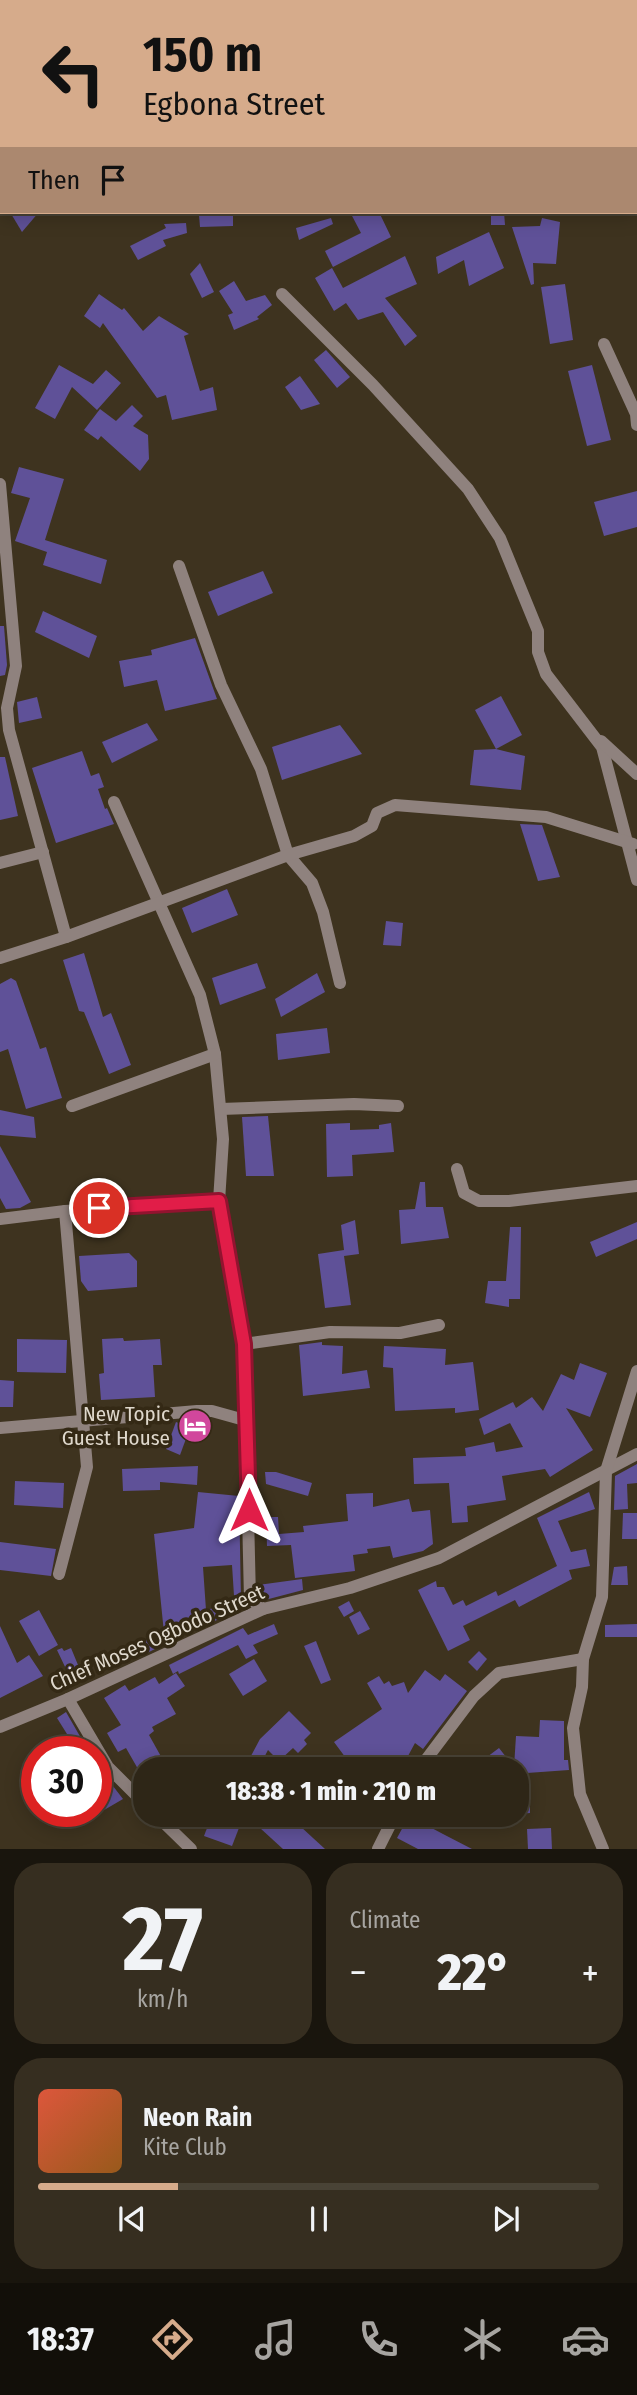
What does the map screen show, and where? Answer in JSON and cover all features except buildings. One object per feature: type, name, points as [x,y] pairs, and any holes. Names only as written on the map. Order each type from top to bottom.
[{"type":"street","points":[[282,294],[373,385],[468,489],[500,538],[538,631],[538,652],[546,674],[602,747],[633,844],[637,880]]},
{"type":"street","points":[[604,344],[636,414],[637,425]]},
{"type":"street","points":[[0,484],[16,666],[7,708],[9,730],[66,937]]},
{"type":"street","points":[[178,566],[221,685],[261,769],[288,855],[312,883],[323,912],[340,983]]},
{"type":"street","points":[[584,725],[637,774]]},
{"type":"street","points":[[114,802],[200,995],[215,1054],[223,1139],[219,1201],[244,1344],[248,1421],[247,1579],[250,1599],[263,1609]]},
{"type":"street","points":[[0,958],[66,937],[288,855],[354,836],[372,826],[377,813],[396,806],[546,817],[633,844]]},
{"type":"street","points":[[0,863],[43,852]]},
{"type":"street","points":[[72,1106],[215,1054]]},
{"type":"street","points":[[221,1109],[354,1104],[398,1106]]},
{"type":"street","points":[[457,1169],[464,1193],[479,1201],[509,1201],[637,1186]]},
{"type":"street","points":[[0,1219],[65,1211],[219,1201]]},
{"type":"street","points":[[59,1574],[87,1467],[86,1422],[65,1211]]},
{"type":"street","points":[[244,1344],[330,1332],[400,1333],[439,1325]]},
{"type":"street","points":[[605,1848],[580,1794],[573,1728],[582,1687],[583,1659],[602,1597],[606,1471],[637,1371]]},
{"type":"street","points":[[0,1428],[212,1411],[248,1421]]},
{"type":"street","name":"Chief Moses Ogbodo Street","points":[[0,1727],[68,1699],[263,1609],[350,1588],[439,1558],[637,1454]]},
{"type":"street","points":[[428,1757],[474,1696],[499,1673],[583,1659]]},
{"type":"street","points":[[68,1699],[108,1767],[133,1792]]},
{"type":"street","points":[[168,1827],[191,1849]]},
{"type":"street","points":[[378,1849],[389,1827]]},
{"type":"place","name":"New Topic Guest House","points":[[195,1426]]},
{"type":"route","points":[[99,1208],[219,1201],[244,1344],[249,1510]]}]
